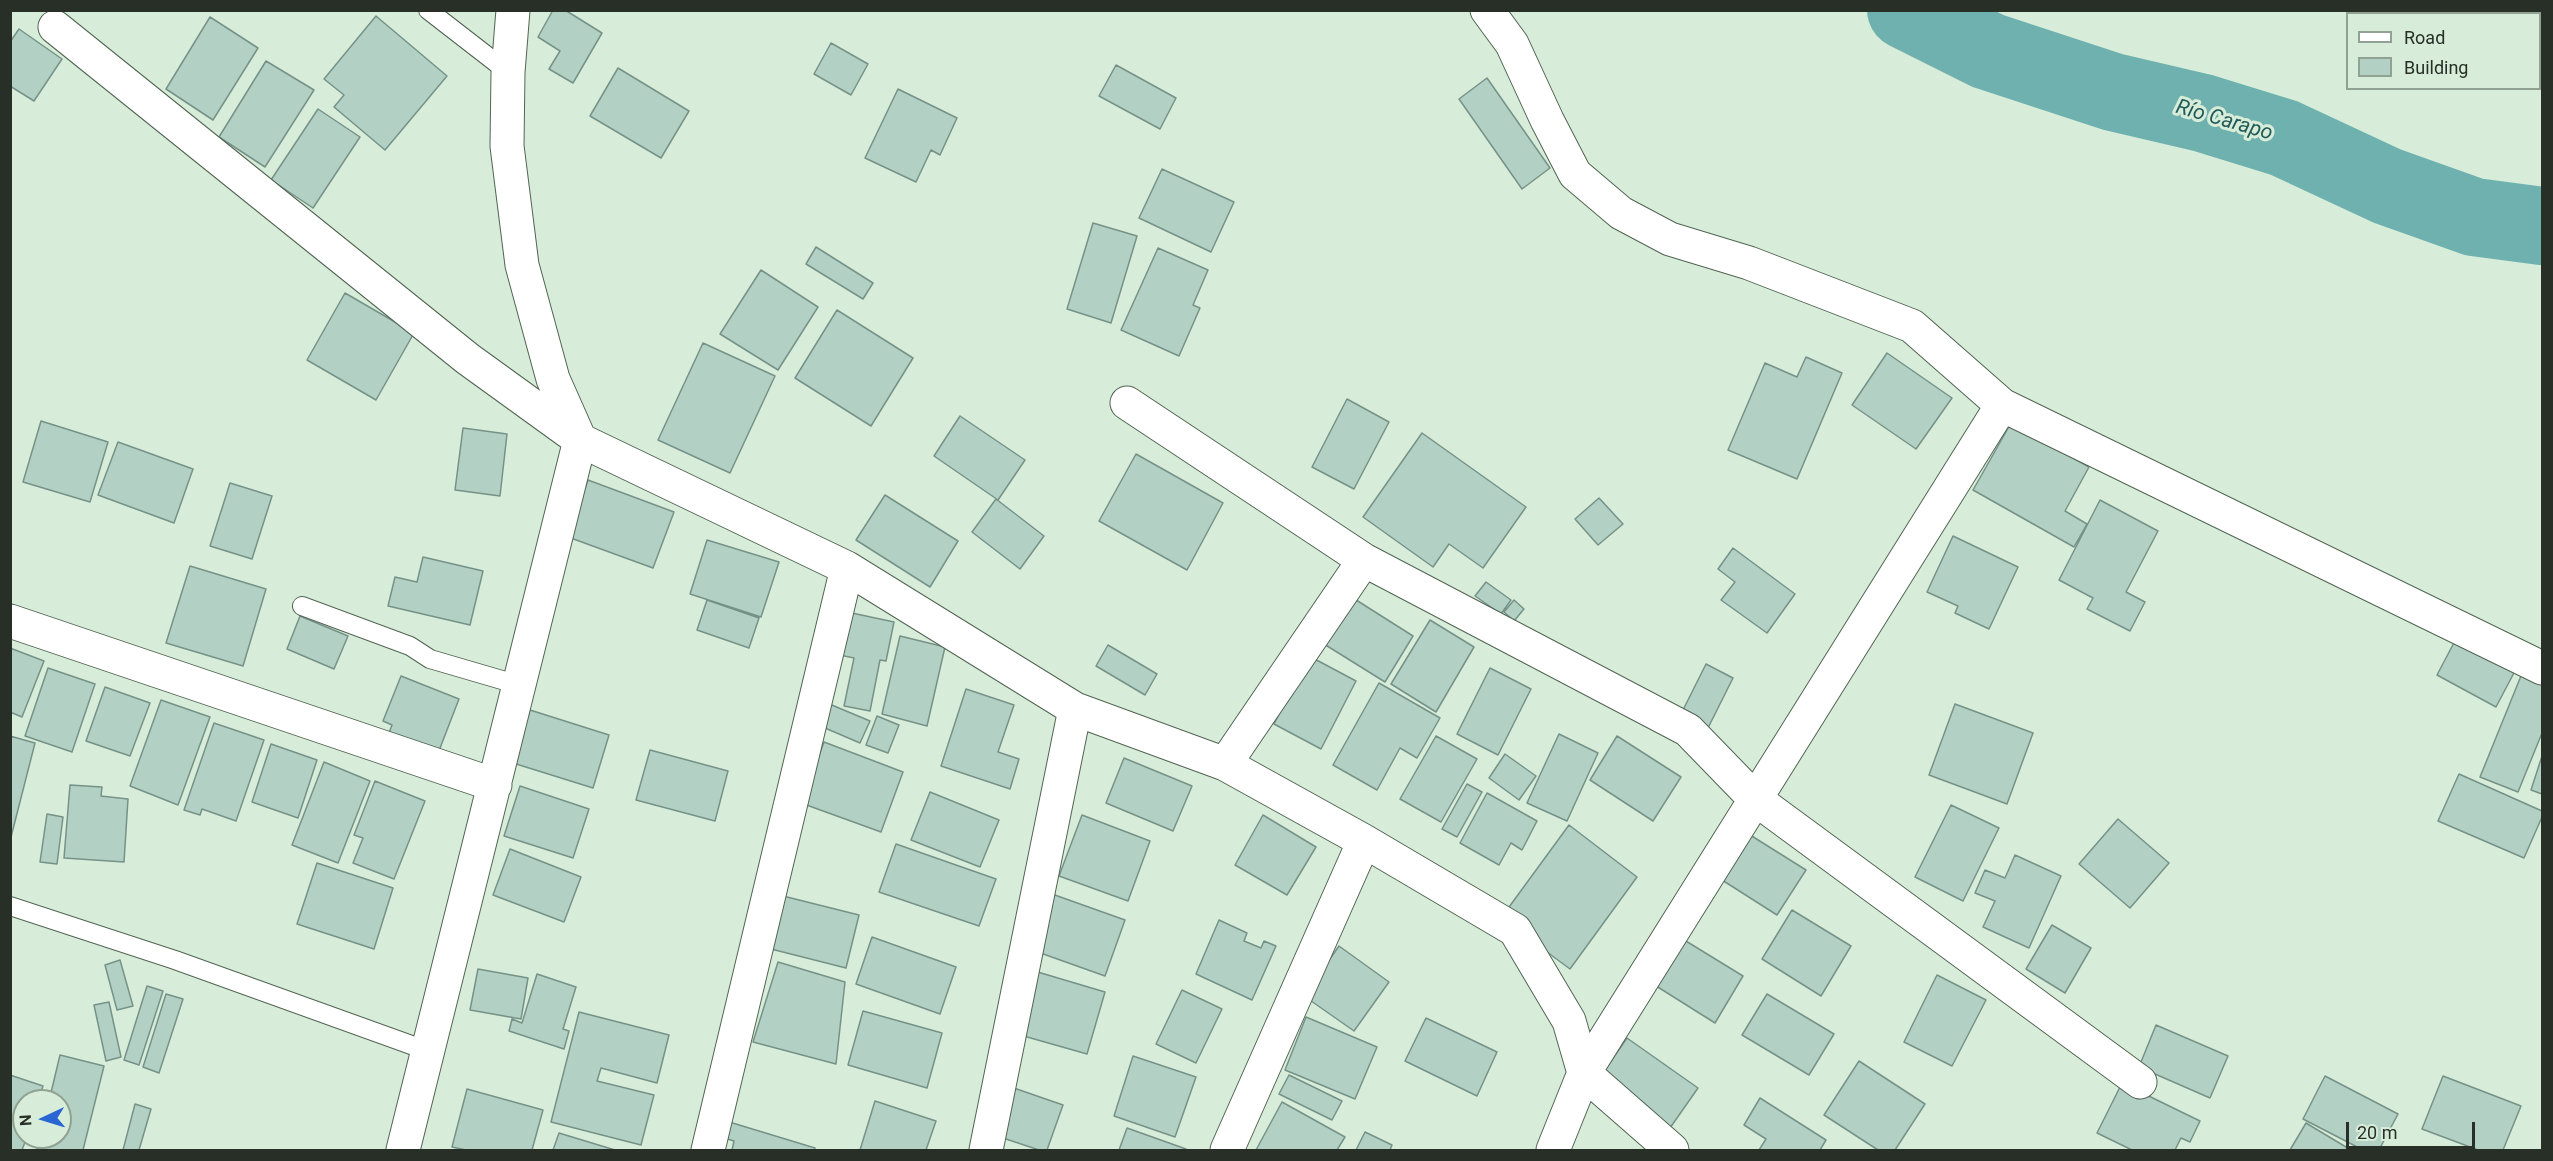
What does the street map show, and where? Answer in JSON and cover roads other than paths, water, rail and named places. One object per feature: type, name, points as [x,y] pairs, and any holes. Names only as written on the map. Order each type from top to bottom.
[{"type":"street","points":[[402,1150],[580,440],[553,379],[522,265],[507,146],[508,72],[513,10]]},
{"type":"street","points":[[1487,10],[1512,44],[1575,174],[1621,213],[1670,238],[1749,263],[1912,326],[2002,405],[2542,668]]},
{"type":"street","points":[[55,27],[468,359],[580,440],[847,568],[1075,709],[1225,764],[1364,841],[1515,930],[1569,1021],[1584,1073],[1672,1150]]},
{"type":"street","points":[[1127,403],[1364,560],[1688,730],[1754,798],[2140,1082]]},
{"type":"street","points":[[1553,1150],[1584,1073],[2002,405]]},
{"type":"street","points":[[1225,764],[1364,560]]},
{"type":"street","points":[[708,1150],[847,568]]},
{"type":"street","points":[[10,621],[495,784]]},
{"type":"street","points":[[986,1150],[1075,709]]},
{"type":"street","points":[[1227,1150],[1364,841]]},
{"type":"lane","points":[[429,10],[508,72]]},
{"type":"lane","points":[[302,606],[410,646],[430,659],[519,685]]},
{"type":"lane","points":[[10,906],[175,960],[428,1051]]},
{"type":"waterway","name":"Río Carapo","points":[[1906,10],[1988,51],[2113,92],[2203,113],[2284,138],[2387,186],[2474,217],[2542,226]]}]
